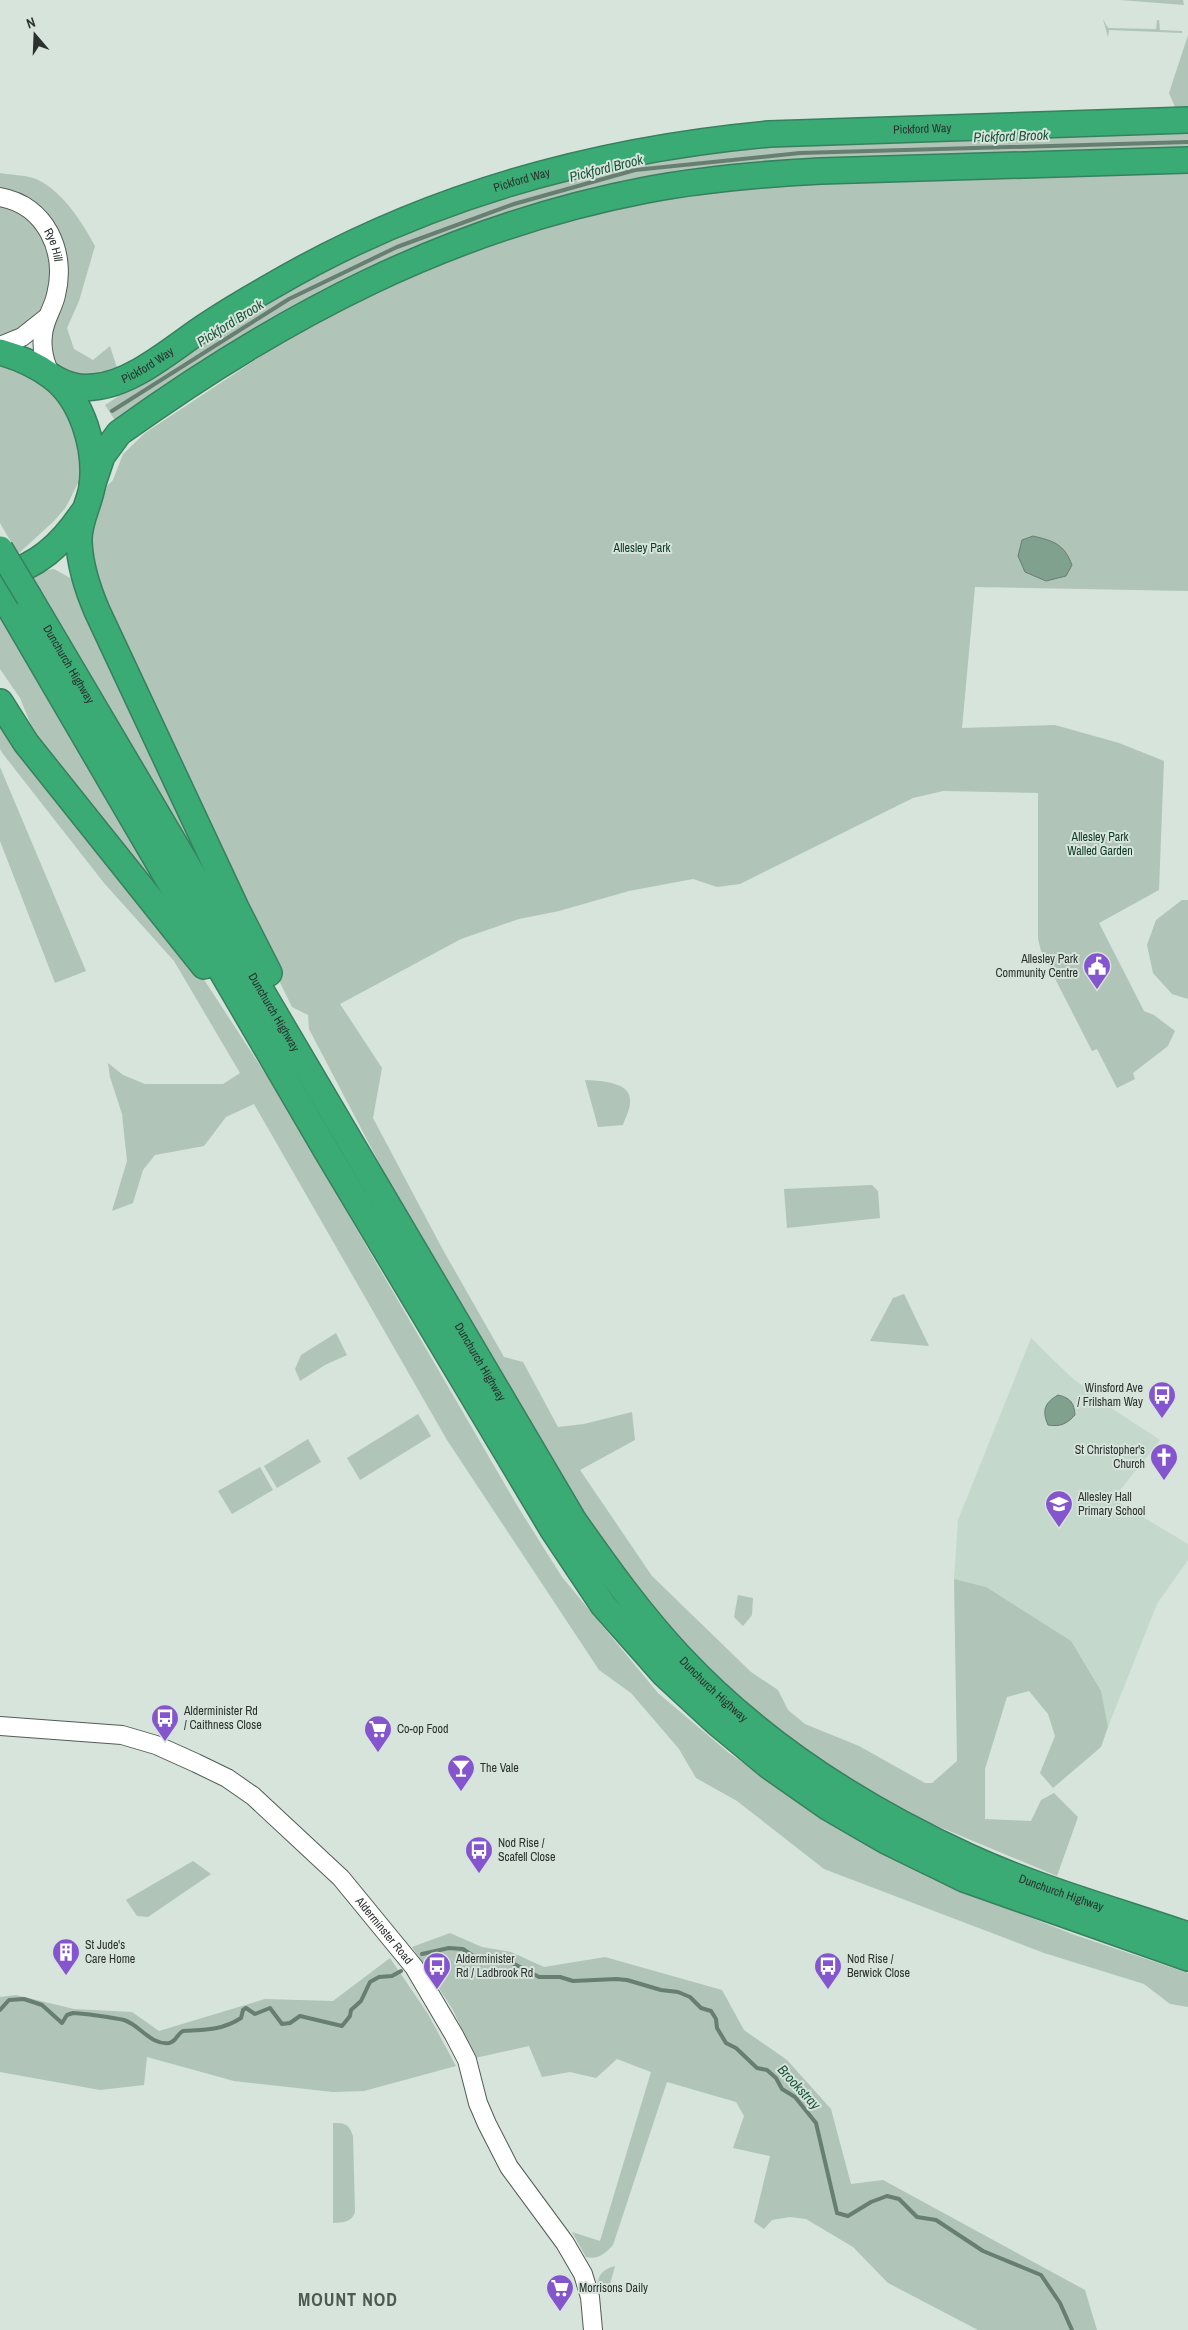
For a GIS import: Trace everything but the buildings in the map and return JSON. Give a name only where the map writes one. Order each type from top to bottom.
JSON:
[{"type":"highway","name":"Pickford Way","points":[[52,377],[70,386],[81,388],[96,387],[119,380],[137,372],[207,325],[273,285],[373,234],[479,191],[590,161],[646,149],[714,139],[769,134],[1188,120]]},
{"type":"highway","points":[[332,1111],[327,1089],[236,908],[94,603],[86,582],[79,541],[80,525],[102,456],[119,433],[267,335],[315,307],[395,268],[513,223],[645,190],[763,174],[831,170],[1188,160]]},
{"type":"highway","points":[[0,352],[19,358],[52,377],[73,402],[85,428],[92,457],[92,486]]},
{"type":"highway","points":[[0,576],[29,566],[46,555],[60,543],[85,510]]},
{"type":"highway","name":"Dunchurch Highway","points":[[0,549],[12,598],[239,1002],[553,1530],[603,1605],[664,1674],[717,1723],[769,1766],[829,1808],[886,1841],[964,1879],[1188,1958]]},
{"type":"highway","name":"Dunchurch Highway","points":[[12,598],[332,1111],[574,1521],[624,1592],[680,1657],[733,1707],[780,1747],[840,1788],[896,1822],[971,1858],[1007,1872],[1188,1935]]},
{"type":"highway","points":[[0,702],[26,743],[214,979],[239,1002]]},
{"type":"street","name":"Rye Hill","points":[[0,197],[20,202],[30,209],[40,219],[55,242],[60,265],[59,276],[55,301],[46,318],[42,335],[43,355],[52,377]]},
{"type":"street","name":"Rye Hill","points":[[0,346],[22,337],[46,318]]},
{"type":"street","name":"Alderminster Road","points":[[0,1726],[122,1735],[156,1746],[227,1778],[267,1808],[341,1878],[414,1967],[467,2060],[478,2103],[509,2167],[565,2243],[582,2274],[590,2297],[593,2330]]},
{"type":"shaded area","points":[[1033,536],[1057,544],[1062,548],[1072,565],[1066,576],[1046,581],[1025,572],[1018,556],[1022,540]]},
{"type":"shaded area","name":"Allesley Hall Primary School","points":[[1031,1338],[1070,1376],[1102,1402],[1160,1440],[1113,1499],[1188,1544],[1188,1560],[1157,1604],[1108,1727],[954,1579],[958,1520]]},
{"type":"shaded area","points":[[1058,1395],[1071,1401],[1075,1415],[1063,1424],[1056,1426],[1048,1425],[1045,1416],[1047,1404]]},
{"type":"green space","points":[[1120,0],[1183,0],[1184,5]]},
{"type":"green space","points":[[1103,19],[1108,28],[1156,29],[1157,20],[1159,20],[1160,30],[1182,31],[1182,33],[1109,30],[1108,37]]},
{"type":"green space","points":[[1188,35],[1188,107],[1175,107],[1169,93]]},
{"type":"green space","points":[[1188,131],[1188,151],[758,166],[419,247],[324,290],[239,338],[116,422],[105,405],[226,327],[309,279],[352,257],[440,219],[515,194],[567,180],[665,159],[730,150],[862,140],[955,136]]},
{"type":"green space","name":"Allesley Park","points":[[1188,172],[1188,591],[975,587],[962,728],[1055,725],[1119,743],[1164,761],[1159,890],[1099,923],[1144,1011],[1154,1015],[1175,1031],[1168,1046],[1133,1073],[1135,1079],[1117,1088],[1097,1049],[1092,1051],[1041,951],[1038,939],[1038,793],[943,791],[913,798],[740,884],[717,887],[693,879],[629,891],[559,911],[519,919],[461,939],[340,1004],[382,1068],[373,1118],[443,1250],[504,1357],[523,1362],[558,1427],[584,1424],[632,1412],[635,1440],[580,1470],[652,1576],[751,1672],[778,1690],[788,1710],[805,1724],[859,1746],[925,1783],[932,1783],[957,1761],[954,1579],[986,1587],[1071,1641],[1101,1691],[1108,1727],[1101,1747],[1053,1788],[1040,1773],[1055,1736],[1048,1714],[1029,1691],[1007,1697],[985,1769],[985,1819],[1031,1821],[1041,1800],[1054,1793],[1078,1817],[1057,1876],[899,1810],[753,1716],[685,1652],[591,1535],[443,1285],[309,1029],[308,1015],[292,1007],[194,807],[193,784],[177,756],[93,578],[87,520],[99,494],[113,480],[123,454],[145,433],[287,339],[362,298],[448,261],[527,232],[612,209],[714,190],[859,182]]},
{"type":"green space","points":[[0,173],[38,180],[56,192],[78,218],[90,237],[95,246],[79,301],[67,328],[74,349],[93,360],[110,346],[118,371],[83,380],[58,366],[51,358],[48,340],[61,308],[67,278],[67,263],[64,249],[60,235],[44,210],[29,198],[0,188]]},
{"type":"green space","points":[[0,204],[21,212],[32,221],[41,233],[51,262],[52,277],[50,292],[45,305],[37,317],[24,327],[0,338]]},
{"type":"green space","points":[[0,361],[20,367],[61,398],[83,449],[79,462],[79,481],[66,507],[54,521],[18,554],[0,523]]},
{"type":"green space","points":[[54,569],[72,579],[215,878],[196,857],[38,592],[32,572]]},
{"type":"green space","points":[[0,605],[159,882],[151,890],[48,753],[31,725],[20,698],[0,669]]},
{"type":"green space","points":[[0,716],[188,955],[274,1087],[518,1507],[562,1577],[658,1693],[729,1753],[844,1832],[933,1879],[1072,1934],[1188,1973],[1188,2007],[1170,2004],[1144,1984],[1044,1953],[824,1869],[737,1801],[696,1778],[679,1749],[631,1693],[599,1670],[447,1440],[254,1104],[226,1117],[204,1146],[155,1155],[143,1170],[133,1203],[112,1211],[127,1161],[122,1114],[110,1077],[108,1063],[123,1075],[145,1084],[223,1084],[240,1073],[174,961],[104,883],[3,754],[0,749]]},
{"type":"green space","points":[[0,767],[86,971],[55,983],[0,841]]},
{"type":"green space","points":[[1182,900],[1188,900],[1188,999],[1172,994],[1153,973],[1147,945],[1156,920]]},
{"type":"green space","points":[[585,1080],[614,1084],[626,1090],[629,1095],[630,1105],[623,1125],[598,1127]]},
{"type":"green space","points":[[872,1185],[878,1191],[880,1218],[787,1228],[784,1189]]},
{"type":"green space","points":[[904,1294],[929,1346],[870,1341],[893,1298]]},
{"type":"green space","points":[[336,1333],[347,1355],[325,1365],[300,1381],[295,1369],[301,1355]]},
{"type":"green space","points":[[418,1414],[431,1436],[360,1480],[347,1458]]},
{"type":"green space","points":[[308,1439],[321,1462],[277,1488],[264,1466]]},
{"type":"green space","points":[[260,1467],[273,1490],[232,1514],[218,1491]]},
{"type":"green space","points":[[738,1595],[753,1598],[752,1615],[743,1626],[734,1617]]},
{"type":"green space","points":[[193,1861],[211,1874],[148,1917],[137,1916],[126,1900]]},
{"type":"green space","points":[[450,1933],[482,1947],[511,1952],[544,1967],[605,1957],[722,1990],[744,2030],[787,2060],[831,2109],[851,2184],[883,2180],[1085,2290],[1097,2330],[978,2330],[888,2283],[853,2247],[806,2219],[790,2217],[772,2220],[764,2229],[754,2222],[770,2156],[733,2148],[744,2116],[736,2102],[667,2082],[613,2245],[601,2255],[594,2258],[586,2257],[572,2232],[600,2241],[651,2072],[617,2059],[596,2078],[570,2072],[542,2077],[529,2046],[475,2058],[453,2010],[412,1947]]},
{"type":"green space","points":[[390,1958],[428,2014],[456,2066],[364,2091],[333,2092],[234,2081],[147,2057],[144,2085],[100,2090],[0,2072],[0,1997],[16,1995],[74,2009],[132,2012],[159,2031],[265,1999],[333,2001]]},
{"type":"green space","points":[[333,2123],[346,2125],[353,2136],[355,2212],[349,2220],[333,2223]]},
{"type":"green space","points":[[615,2266],[608,2292],[597,2291],[601,2274]]},
{"type":"waterway","name":"Pickford Brook","points":[[112,411],[289,299],[397,247],[514,204],[635,170],[800,153],[1188,142]]},
{"type":"waterway","name":"Brookstray","points":[[422,1954],[449,1948],[463,1949],[473,1956],[501,1957],[539,1977],[560,1977],[573,1981],[627,1980],[661,1990],[678,1992],[690,1997],[701,2008],[711,2011],[716,2019],[717,2028],[726,2043],[736,2048],[757,2068],[767,2070],[776,2078],[782,2089],[795,2097],[816,2123],[837,2213],[848,2216],[871,2202],[887,2196],[899,2199],[917,2217],[936,2220],[983,2251],[1041,2275],[1060,2303],[1072,2330]]},
{"type":"waterway","points":[[0,2010],[9,2000],[24,1999],[42,2005],[62,2023],[67,2015],[73,2013],[120,2019],[135,2026],[156,2041],[169,2043],[183,2031],[213,2029],[234,2022],[241,2018],[243,2010],[246,2008],[255,2014],[270,2008],[282,2024],[290,2023],[300,2016],[342,2026],[350,2016],[351,2010],[361,2001],[370,1982],[379,1977],[392,1976],[401,1971]]},
{"type":"place","name":"Allesley Park Community Centre","points":[[1097,990]]},
{"type":"place","name":"Winsford Ave / Frilsham Way","points":[[1162,1419]]},
{"type":"place","name":"St Christopher's Church","points":[[1164,1481]]},
{"type":"place","name":"Allesley Hall Primary School","points":[[1059,1528]]},
{"type":"place","name":"Alderminister Rd / Caithness Close","points":[[165,1742]]},
{"type":"place","name":"Co-op Food","points":[[378,1753]]},
{"type":"place","name":"The Vale","points":[[461,1792]]},
{"type":"place","name":"Nod Rise / Scafell Close","points":[[479,1874]]},
{"type":"place","name":"St Jude's Care Home","points":[[66,1976]]},
{"type":"place","name":"Alderminister Rd / Ladbrook Rd","points":[[437,1990]]},
{"type":"place","name":"Nod Rise / Berwick Close","points":[[828,1990]]},
{"type":"place","name":"Morrisons Daily","points":[[560,2312]]},
{"type":"district","name":"MOUNT NOD","points":[[348,2299]]},
{"type":"park label","name":"Allesley Park Walled Garden","points":[[1100,844]]}]
